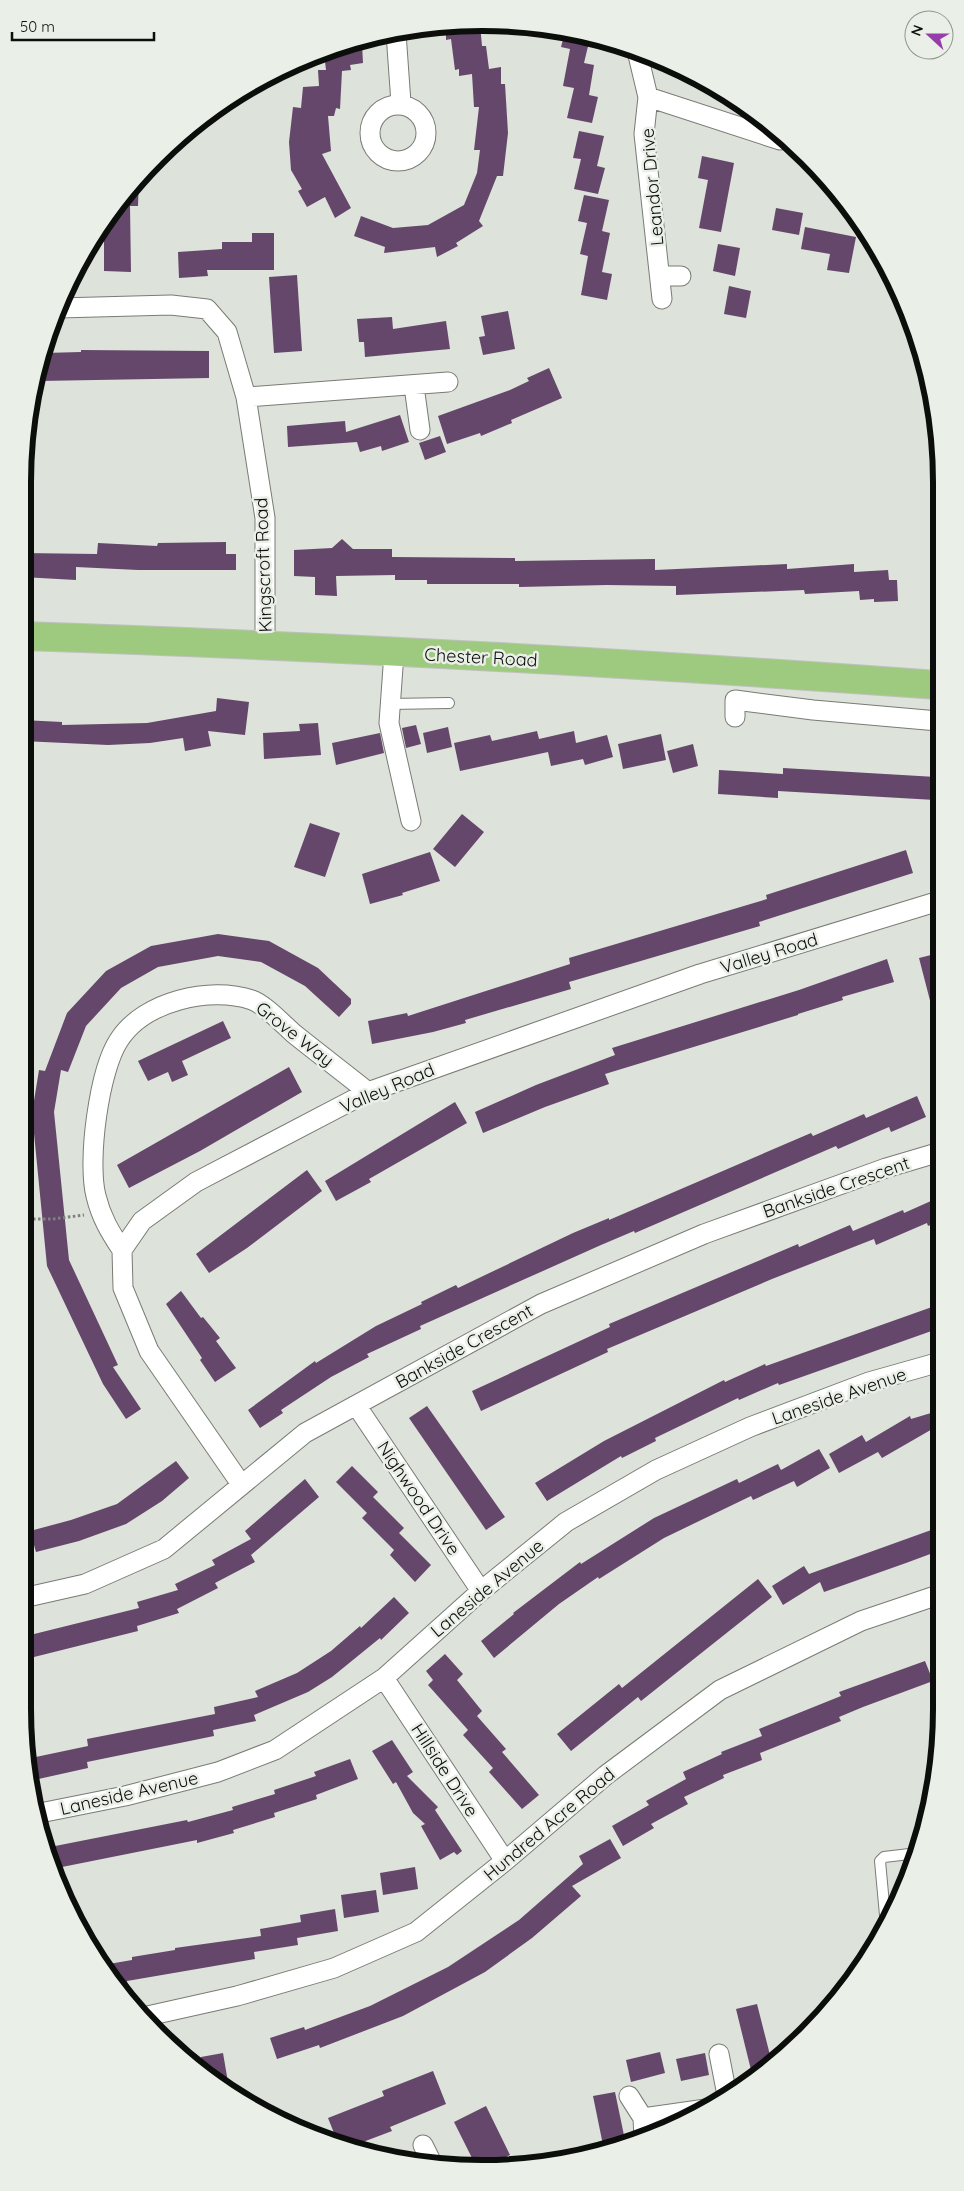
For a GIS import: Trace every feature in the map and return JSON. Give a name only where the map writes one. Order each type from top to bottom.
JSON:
[{"type":"highway","name":"Chester Road","points":[[31,636],[265,644],[394,653],[700,668],[933,686]]},
{"type":"street","points":[[396,40],[401,104]]},
{"type":"street","points":[[639,60],[648,97],[772,138]]},
{"type":"street","name":"Leandor Drive","points":[[648,97],[644,134],[662,299]]},
{"type":"street","points":[[660,276],[681,276]]},
{"type":"street","name":"Kingscroft Road","points":[[69,302],[171,305],[207,309],[227,332],[246,397],[265,518],[265,644]]},
{"type":"street","points":[[246,397],[448,382]]},
{"type":"street","points":[[414,386],[420,430]]},
{"type":"street","points":[[394,653],[389,723],[411,821]]},
{"type":"street","points":[[735,717],[734,700],[933,720]]},
{"type":"street","name":"Valley Road","points":[[122,1250],[142,1221],[196,1182],[368,1092],[700,974],[933,903]]},
{"type":"street","name":"Grove Way","points":[[122,1250],[104,1223],[95,1194],[93,1153],[102,1084],[119,1040],[147,1012],[193,996],[229,994],[254,1000],[368,1092]]},
{"type":"street","name":"Bankside Crescent","points":[[31,1596],[85,1584],[164,1549],[305,1433],[540,1304],[704,1234],[886,1168],[933,1154]]},
{"type":"street","points":[[122,1250],[123,1288],[149,1351],[241,1484]]},
{"type":"street","name":"Laneside Avenue","points":[[43,1811],[125,1796],[218,1772],[275,1750],[384,1678],[481,1591],[566,1522],[656,1470],[750,1428],[851,1389],[933,1364]]},
{"type":"street","name":"Nighwood Drive","points":[[356,1405],[481,1591]]},
{"type":"street","name":"Hundred Acre Road","points":[[154,2019],[334,1968],[416,1932],[505,1861],[606,1775],[720,1690],[861,1622],[933,1597]]},
{"type":"street","name":"Hillside Drive","points":[[384,1678],[505,1861]]},
{"type":"street","points":[[719,2054],[725,2088]]},
{"type":"street","points":[[629,2096],[643,2118],[644,2129]]},
{"type":"street","points":[[643,2118],[682,2112]]},
{"type":"lane","points":[[390,704],[449,703]]},
{"type":"lane","points":[[885,1911],[880,1861],[884,1857],[909,1854]]},
{"type":"path","points":[[31,1219],[53,1219],[101,1212]]},
{"type":"building","points":[[481,31],[482,46],[486,46],[489,69],[501,67],[501,84],[505,84],[508,133],[503,176],[497,176],[479,221],[483,226],[456,243],[458,246],[437,257],[435,247],[384,253],[385,247],[354,236],[361,216],[393,228],[428,225],[464,205],[477,173],[480,150],[474,150],[479,107],[474,107],[472,74],[459,76],[459,69],[455,70],[451,39],[446,40],[446,33]]},
{"type":"building","points":[[563,39],[588,44],[584,63],[594,65],[589,95],[598,97],[592,123],[567,118],[574,88],[563,86],[570,49],[561,47]]},
{"type":"building","points":[[362,48],[363,63],[350,65],[351,70],[342,71],[340,109],[336,108],[334,116],[328,116],[331,151],[322,154],[351,208],[335,218],[325,197],[307,207],[298,191],[302,189],[291,170],[289,142],[293,107],[301,108],[303,87],[319,86],[318,70],[326,70],[325,60]]},
{"type":"building","points":[[579,131],[604,136],[597,166],[605,168],[598,194],[574,189],[581,159],[573,158]]},
{"type":"building","points":[[702,156],[734,163],[721,232],[699,228],[708,180],[698,178]]},
{"type":"building","points":[[139,190],[138,206],[130,206],[131,272],[104,271],[104,237]]},
{"type":"building","points":[[584,195],[609,200],[602,231],[610,233],[602,272],[612,274],[607,300],[581,295],[588,256],[580,254],[587,223],[578,221]]},
{"type":"building","points":[[776,208],[803,213],[799,235],[772,230]]},
{"type":"building","points":[[805,227],[856,237],[849,273],[827,270],[830,254],[801,249]]},
{"type":"building","points":[[252,233],[274,233],[274,270],[207,270],[208,276],[179,278],[178,252],[222,249],[222,242],[252,242]]},
{"type":"building","points":[[718,244],[740,248],[735,276],[713,271]]},
{"type":"building","points":[[297,275],[302,351],[274,353],[269,277]]},
{"type":"building","points":[[729,286],[751,291],[746,318],[724,314]]},
{"type":"building","points":[[508,311],[515,349],[483,355],[479,337],[485,336],[481,316]]},
{"type":"building","points":[[392,317],[393,329],[446,321],[450,349],[365,357],[364,342],[359,342],[357,319]]},
{"type":"building","points":[[81,350],[209,351],[209,378],[43,381],[50,353],[81,352]]},
{"type":"building","points":[[549,368],[562,398],[511,420],[512,423],[481,436],[480,433],[447,444],[438,416],[510,390],[529,381],[527,378]]},
{"type":"building","points":[[400,415],[409,442],[382,451],[381,446],[360,452],[357,442],[288,447],[287,426],[345,421],[346,432]]},
{"type":"building","points":[[440,436],[446,452],[425,460],[419,443]]},
{"type":"building","points":[[342,539],[353,549],[392,549],[392,557],[515,558],[515,561],[655,559],[655,570],[787,564],[787,569],[854,564],[854,572],[888,570],[889,580],[897,580],[898,601],[874,602],[874,599],[860,600],[859,591],[805,594],[804,590],[676,595],[676,586],[519,587],[519,584],[427,584],[427,580],[395,580],[395,575],[336,576],[337,596],[315,595],[315,577],[294,576],[294,550],[332,548]]},
{"type":"building","points":[[226,542],[226,554],[236,554],[236,570],[138,570],[76,567],[76,580],[31,578],[31,553],[97,554],[98,543],[157,546],[158,543]]},
{"type":"building","points":[[217,698],[249,702],[245,735],[208,731],[211,746],[185,751],[183,738],[150,743],[108,745],[31,741],[31,720],[62,722],[62,725],[147,723],[216,711]]},
{"type":"building","points":[[318,723],[321,755],[264,759],[263,733],[300,731],[299,724]]},
{"type":"building","points":[[416,725],[421,744],[406,748],[402,728]]},
{"type":"building","points":[[448,727],[452,747],[427,753],[423,733]]},
{"type":"building","points":[[537,731],[539,739],[574,731],[576,743],[607,735],[613,757],[585,765],[583,759],[551,766],[548,752],[460,771],[454,743],[490,735],[492,741]]},
{"type":"building","points":[[380,733],[384,753],[336,765],[332,743]]},
{"type":"building","points":[[661,734],[666,760],[623,769],[618,744]]},
{"type":"building","points":[[693,744],[698,766],[673,773],[667,751]]},
{"type":"building","points":[[783,768],[933,777],[933,800],[778,791],[778,798],[718,794],[719,770],[783,774]]},
{"type":"building","points":[[462,814],[484,832],[455,867],[433,849]]},
{"type":"building","points":[[310,823],[340,833],[325,877],[294,867]]},
{"type":"building","points":[[906,850],[913,873],[759,922],[760,926],[569,982],[571,989],[465,1020],[466,1023],[433,1032],[372,1044],[368,1021],[407,1013],[408,1016],[570,964],[569,958],[767,899],[766,895]]},
{"type":"building","points":[[430,852],[440,881],[402,893],[403,895],[370,904],[362,874]]},
{"type":"building","points":[[218,934],[269,941],[318,968],[351,999],[351,1004],[339,1017],[305,986],[261,962],[218,956],[158,967],[121,988],[86,1026],[68,1072],[61,1070],[54,1112],[69,1260],[118,1365],[113,1367],[141,1409],[126,1419],[103,1384],[47,1266],[32,1113],[39,1070],[45,1071],[67,1013],[106,971],[151,946]]},
{"type":"building","points":[[933,954],[933,1012],[919,958]]},
{"type":"building","points":[[887,959],[894,982],[842,997],[843,1000],[798,1015],[605,1074],[609,1084],[545,1107],[483,1133],[475,1112],[536,1085],[615,1055],[612,1048],[799,990]]},
{"type":"building","points":[[223,1021],[231,1038],[182,1061],[188,1075],[172,1082],[168,1072],[148,1081],[138,1061]]},
{"type":"building","points":[[289,1067],[302,1092],[200,1151],[129,1188],[117,1165]]},
{"type":"building","points":[[917,1096],[926,1117],[891,1132],[889,1127],[838,1149],[836,1146],[635,1233],[634,1231],[601,1245],[420,1326],[421,1329],[367,1354],[369,1357],[331,1377],[281,1410],[283,1413],[260,1428],[248,1410],[315,1361],[316,1363],[376,1326],[456,1285],[458,1288],[573,1233],[609,1218],[609,1220],[811,1133],[813,1136],[864,1114],[866,1118]]},
{"type":"building","points":[[455,1102],[467,1123],[369,1179],[371,1182],[336,1201],[325,1181]]},
{"type":"building","points":[[307,1170],[322,1191],[247,1248],[209,1273],[196,1254]]},
{"type":"building","points":[[933,1200],[933,1224],[928,1226],[927,1223],[876,1245],[874,1239],[772,1279],[607,1349],[608,1352],[481,1411],[472,1391],[610,1327],[609,1324],[798,1244],[799,1247],[850,1225],[853,1231],[903,1210],[904,1213]]},
{"type":"building","points":[[181,1291],[201,1318],[203,1317],[220,1338],[216,1341],[236,1368],[215,1382],[200,1360],[202,1358],[166,1304]]},
{"type":"building","points":[[933,1307],[933,1330],[779,1385],[778,1383],[739,1400],[738,1398],[655,1438],[656,1441],[622,1458],[621,1456],[547,1501],[535,1483],[604,1441],[724,1380],[725,1382],[765,1364],[766,1366]]},
{"type":"building","points":[[427,1406],[505,1517],[486,1530],[409,1418]]},
{"type":"building","points":[[933,1412],[933,1429],[882,1458],[878,1452],[839,1473],[829,1454],[862,1435],[866,1442],[910,1416],[911,1419]]},
{"type":"building","points":[[819,1449],[830,1468],[797,1487],[794,1481],[753,1500],[751,1496],[664,1538],[599,1579],[598,1577],[559,1604],[494,1658],[481,1641],[513,1613],[580,1562],[581,1564],[654,1518],[737,1479],[739,1483],[778,1464],[781,1470]]},
{"type":"building","points":[[176,1461],[189,1478],[162,1501],[126,1524],[79,1541],[36,1552],[31,1531],[71,1520],[117,1504]]},
{"type":"building","points":[[352,1466],[378,1492],[373,1497],[404,1528],[399,1533],[431,1565],[415,1582],[390,1555],[394,1550],[362,1518],[367,1513],[336,1482]]},
{"type":"building","points":[[305,1479],[319,1497],[251,1555],[255,1562],[215,1583],[218,1588],[177,1609],[179,1613],[137,1626],[138,1631],[31,1658],[31,1635],[139,1608],[137,1602],[178,1590],[175,1584],[215,1565],[212,1560],[251,1539],[245,1531]]},
{"type":"building","points":[[933,1529],[933,1553],[824,1592],[820,1582],[783,1605],[772,1586],[804,1566],[809,1574]]},
{"type":"building","points":[[758,1579],[772,1597],[641,1701],[638,1697],[571,1751],[557,1734],[619,1684],[622,1688]]},
{"type":"building","points":[[394,1597],[409,1613],[381,1640],[380,1638],[332,1677],[308,1692],[254,1715],[256,1721],[213,1730],[214,1736],[87,1762],[88,1768],[37,1779],[34,1757],[88,1746],[87,1739],[215,1714],[214,1707],[258,1697],[255,1691],[297,1673],[331,1651],[360,1626],[361,1628]]},
{"type":"building","points":[[445,1654],[463,1674],[457,1680],[482,1711],[477,1716],[506,1749],[502,1752],[539,1795],[522,1809],[489,1772],[493,1768],[463,1735],[468,1730],[428,1685],[433,1680],[426,1671]]},
{"type":"building","points":[[925,1661],[933,1681],[863,1707],[839,1717],[841,1721],[760,1753],[762,1760],[723,1775],[724,1778],[684,1797],[688,1804],[651,1824],[654,1828],[623,1846],[612,1826],[649,1805],[646,1801],[686,1779],[683,1772],[722,1754],[721,1752],[762,1736],[759,1729],[841,1696],[839,1692]]},
{"type":"building","points":[[392,1740],[413,1772],[407,1776],[438,1807],[435,1810],[462,1851],[457,1855],[454,1852],[440,1860],[421,1826],[425,1824],[413,1813],[396,1782],[393,1784],[372,1751]]},
{"type":"building","points":[[350,1759],[358,1779],[316,1795],[317,1799],[274,1813],[275,1817],[233,1830],[234,1833],[197,1843],[197,1840],[60,1867],[55,1854],[53,1846],[187,1820],[188,1822],[233,1810],[232,1807],[275,1794],[274,1790],[316,1776],[314,1772]]},
{"type":"building","points":[[610,1839],[621,1858],[572,1886],[581,1896],[532,1938],[485,1972],[403,2016],[320,2048],[319,2045],[277,2059],[270,2038],[304,2027],[305,2030],[370,2006],[448,1967],[519,1920],[583,1864],[579,1856]]},
{"type":"building","points":[[415,1867],[418,1889],[383,1895],[380,1873]]},
{"type":"building","points":[[376,1890],[379,1912],[344,1918],[341,1895]]},
{"type":"building","points":[[335,1909],[338,1931],[297,1938],[298,1945],[254,1952],[255,1959],[127,1981],[128,1988],[110,1964],[132,1960],[132,1957],[175,1950],[175,1948],[261,1936],[260,1929],[301,1922],[300,1915]]},
{"type":"building","points":[[757,2004],[770,2055],[751,2070],[736,2009]]},
{"type":"building","points":[[660,2052],[665,2073],[631,2082],[626,2060]]},
{"type":"building","points":[[223,2053],[228,2081],[202,2062],[201,2057]]},
{"type":"building","points":[[705,2053],[709,2075],[681,2081],[676,2059]]},
{"type":"building","points":[[433,2071],[446,2104],[390,2127],[392,2131],[361,2143],[335,2135],[328,2118],[384,2096],[382,2091]]},
{"type":"building","points":[[615,2092],[624,2137],[603,2143],[593,2096]]},
{"type":"building","points":[[486,2106],[510,2155],[501,2159],[473,2160],[454,2122]]}]
